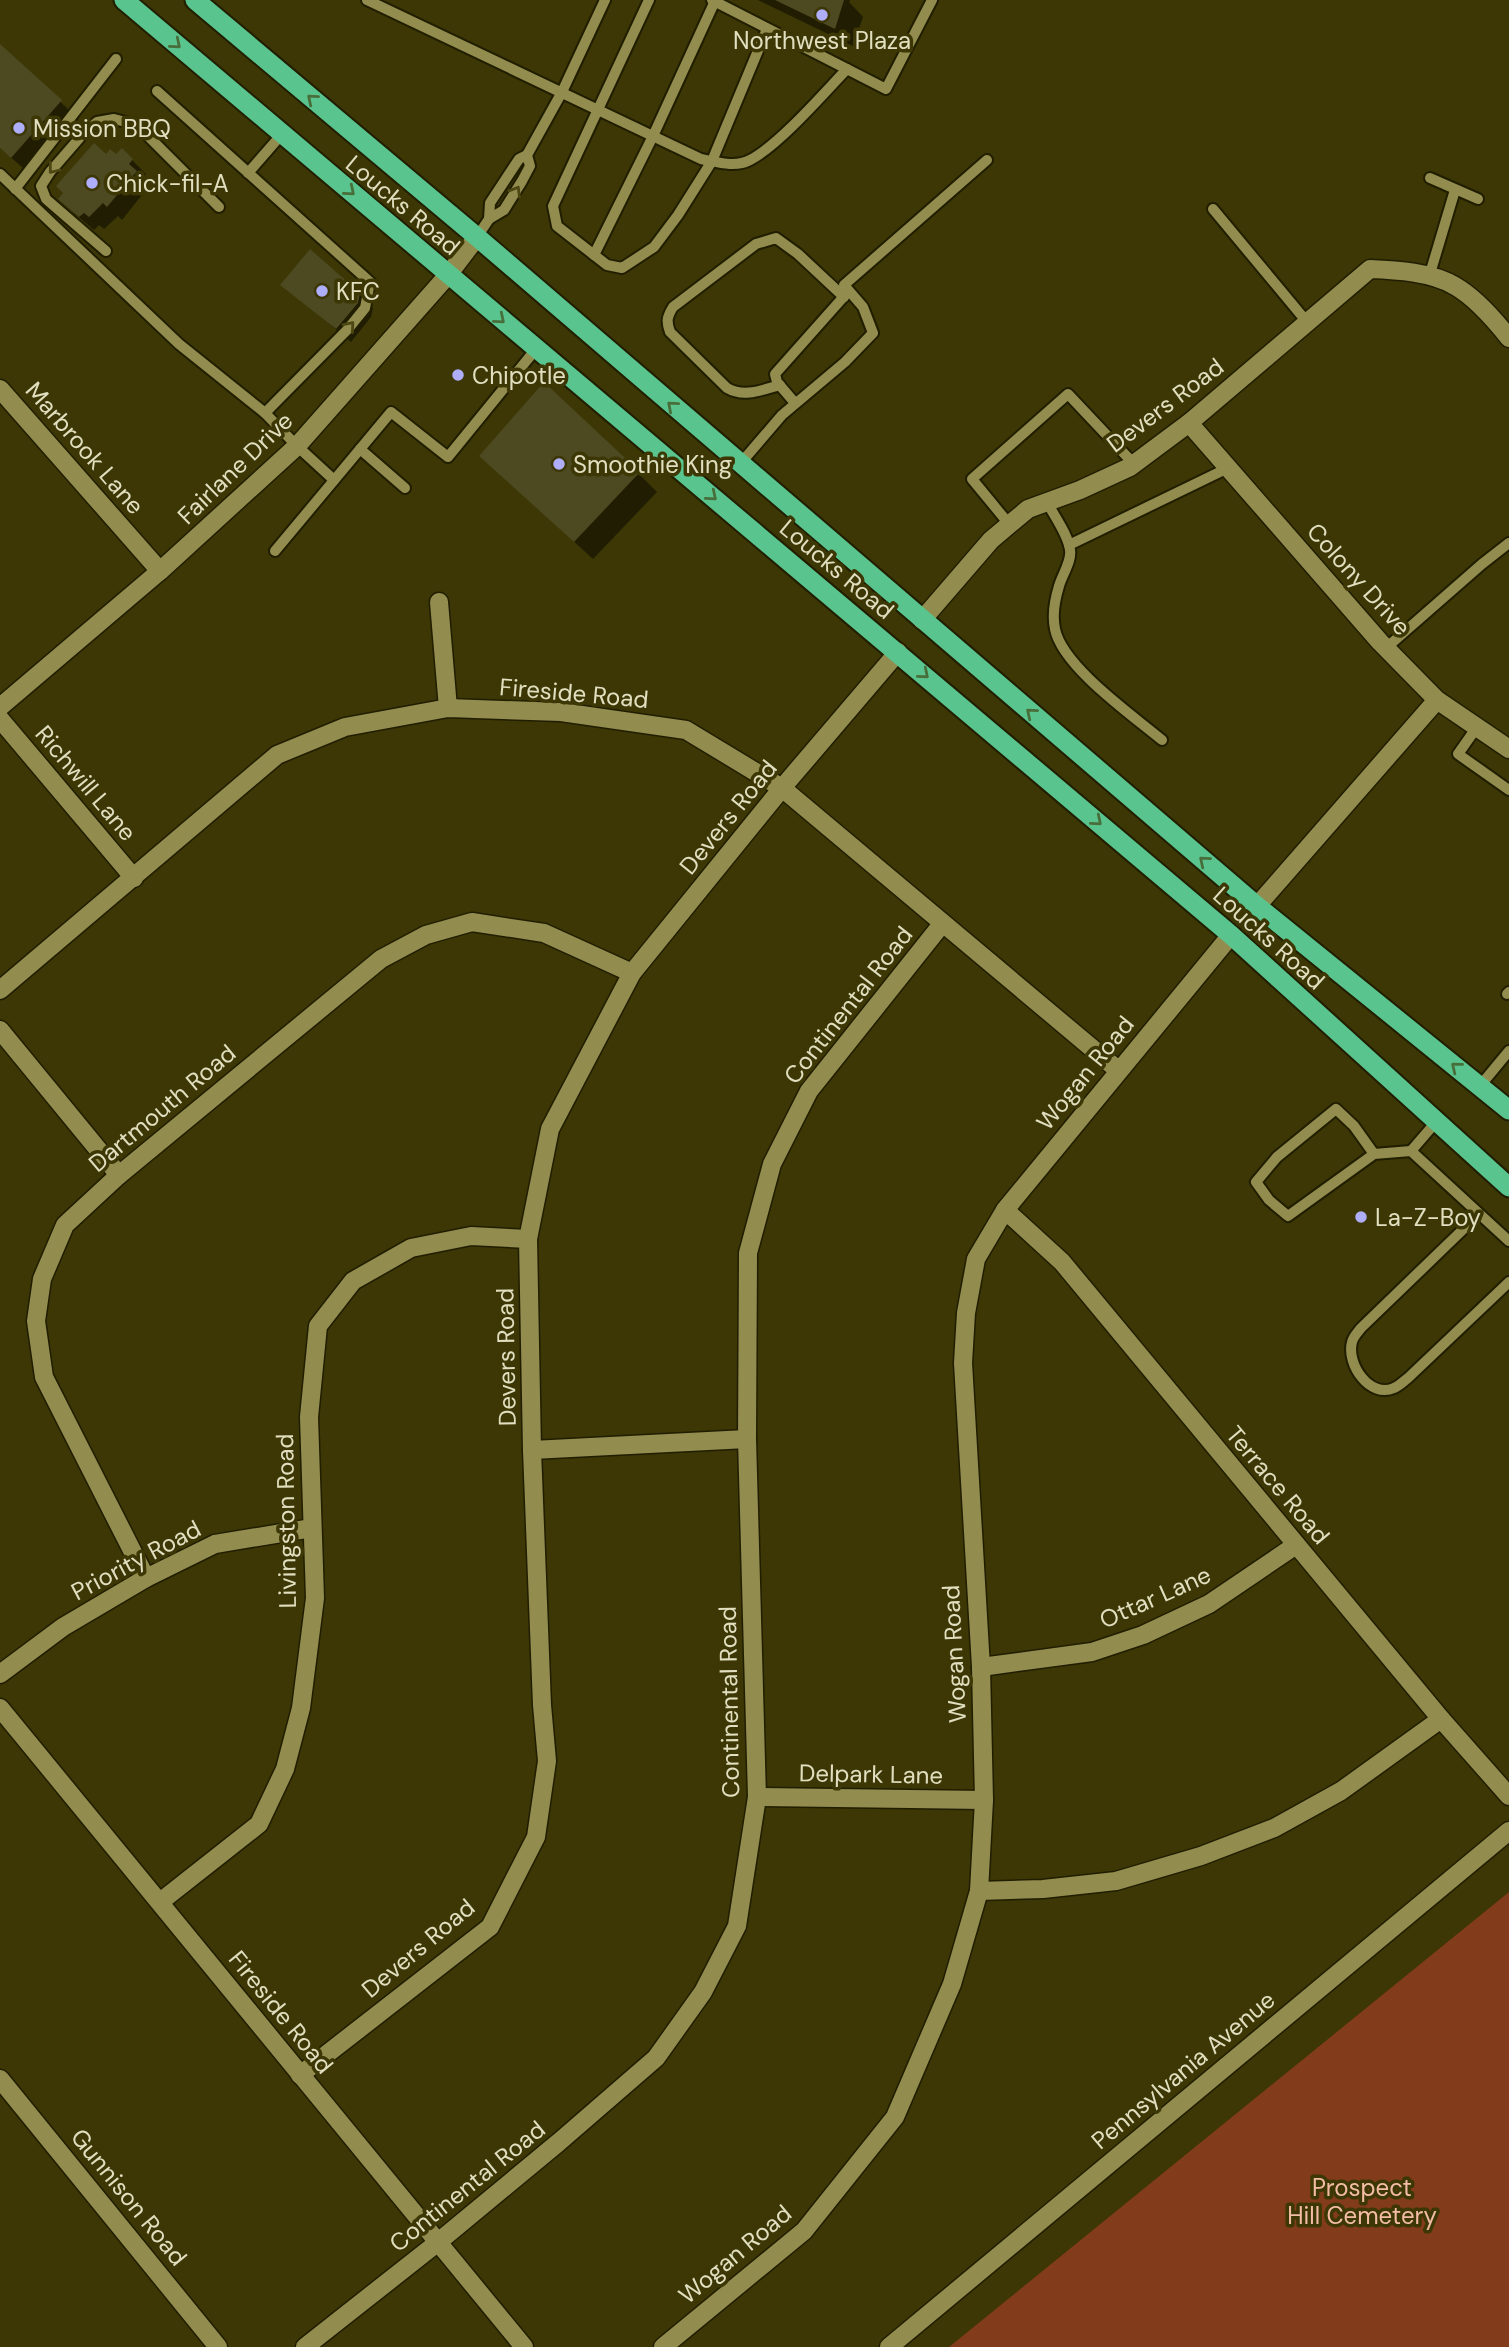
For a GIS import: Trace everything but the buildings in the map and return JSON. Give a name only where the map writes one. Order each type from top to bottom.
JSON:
[{"type":"highway","name":"Loucks Road","points":[[124,0],[1231,935],[1509,1188]]},
{"type":"highway","name":"Loucks Road","points":[[195,0],[477,237],[1258,906],[1509,1110]]},
{"type":"street","name":"Fairlane Drive","points":[[0,707],[160,571],[297,446],[448,275],[477,237]]},
{"type":"street","name":"Devers Road","points":[[922,620],[991,540],[1028,509],[1080,490],[1134,464],[1189,423],[1370,269],[1410,271],[1429,277]]},
{"type":"street","points":[[1429,277],[1454,285],[1490,315],[1509,338]]},
{"type":"street","name":"Marbrook Lane","points":[[0,389],[160,571]]},
{"type":"street","name":"Colony Drive","points":[[1189,423],[1386,648],[1437,700],[1509,749]]},
{"type":"street","points":[[439,602],[448,708]]},
{"type":"street","name":"Devers Road","points":[[300,2075],[490,1927],[537,1838],[547,1761],[542,1705],[532,1450],[528,1239],[550,1129],[632,973],[782,788],[898,652]]},
{"type":"street","points":[[1258,906],[1437,700]]},
{"type":"street","name":"Fireside Road","points":[[0,990],[277,755],[345,727],[448,708],[561,712],[686,730],[782,788],[1118,1070]]},
{"type":"street","name":"Richwill Lane","points":[[0,719],[134,878]]},
{"type":"street","name":"Dartmouth Road","points":[[146,1578],[44,1377],[36,1321],[42,1279],[65,1225],[119,1175],[380,958],[426,935],[472,922],[544,933],[632,973]]},
{"type":"street","name":"Continental Road","points":[[305,2347],[437,2243],[656,2057],[703,1992],[737,1926],[757,1797],[747,1440],[748,1253],[772,1164],[809,1091],[942,924]]},
{"type":"street","name":"Wogan Road","points":[[663,2347],[804,2231],[895,2117],[952,1984],[979,1891],[984,1800],[981,1667],[963,1363],[966,1313],[976,1259],[1005,1210],[1231,935]]},
{"type":"street","points":[[0,1030],[119,1175]]},
{"type":"street","name":"Terrace Road","points":[[1005,1210],[1062,1262],[1441,1719],[1509,1796]]},
{"type":"street","name":"Livingston Road","points":[[160,1902],[259,1824],[285,1769],[301,1709],[315,1598],[309,1417],[318,1326],[354,1281],[411,1248],[471,1236],[528,1239]]},
{"type":"street","points":[[532,1450],[747,1440]]},
{"type":"street","name":"Priority Road","points":[[0,1674],[63,1626],[146,1578],[215,1544],[312,1528]]},
{"type":"street","name":"Ottar Lane","points":[[981,1667],[1092,1651],[1143,1635],[1209,1604],[1296,1545]]},
{"type":"street","name":"Fireside Road","points":[[0,1708],[524,2347]]},
{"type":"street","points":[[979,1891],[1043,1889],[1116,1881],[1201,1856],[1274,1828],[1341,1791],[1441,1719]]},
{"type":"street","name":"Delpark Lane","points":[[757,1797],[984,1800]]},
{"type":"street","name":"Pennsylvania Avenue","points":[[889,2347],[1509,1831]]},
{"type":"street","name":"Gunnison Road","points":[[0,2079],[218,2347]]},
{"type":"lane","points":[[367,0],[701,159],[727,164],[749,161],[774,142],[847,69]]},
{"type":"lane","points":[[477,237],[489,219],[504,210],[522,181],[530,166],[527,155],[562,92],[605,0]]},
{"type":"lane","points":[[649,0],[553,206],[557,226],[607,265],[622,268],[654,247],[678,215],[712,161],[767,29]]},
{"type":"lane","points":[[594,255],[653,136],[713,1],[886,89],[932,0]]},
{"type":"lane","points":[[15,189],[116,59]]},
{"type":"lane","points":[[156,91],[370,282],[365,309],[265,413]]},
{"type":"lane","points":[[106,251],[46,199],[41,186],[83,134],[97,122],[114,119],[137,125],[219,207]]},
{"type":"lane","points":[[248,173],[282,134]]},
{"type":"lane","points":[[846,294],[844,285],[987,160]]},
{"type":"lane","points":[[0,174],[179,344],[265,413],[334,480]]},
{"type":"lane","points":[[1430,178],[1478,199]]},
{"type":"lane","points":[[1429,277],[1455,190]]},
{"type":"lane","points":[[1213,209],[1307,323]]},
{"type":"lane","points":[[740,464],[782,415],[845,362],[873,333],[863,307],[776,238],[756,244],[673,307],[666,323],[670,332],[727,388],[736,393],[780,385]]},
{"type":"lane","points":[[795,403],[780,385],[775,374],[846,294]]},
{"type":"lane","points":[[275,551],[391,412],[448,457],[536,349]]},
{"type":"lane","points":[[1009,524],[972,479],[1068,394],[1134,464]]},
{"type":"lane","points":[[360,449],[405,488]]},
{"type":"lane","points":[[1069,545],[1228,468]]},
{"type":"lane","points":[[1046,502],[1071,553],[1058,586],[1054,606],[1055,629],[1063,649],[1081,672],[1161,740]]},
{"type":"lane","points":[[1386,648],[1509,543]]},
{"type":"lane","points":[[1477,727],[1458,754],[1509,790]]},
{"type":"lane","points":[[1480,1086],[1509,1051]]},
{"type":"lane","points":[[1374,1154],[1354,1126],[1336,1109],[1277,1157],[1256,1182],[1269,1200],[1288,1216],[1374,1154],[1411,1151],[1436,1122]]},
{"type":"lane","points":[[1411,1151],[1509,1241]]},
{"type":"lane","points":[[1479,1213],[1361,1328],[1352,1341],[1351,1357],[1357,1373],[1375,1388],[1392,1389],[1408,1378],[1509,1282]]},
{"type":"green space","name":"Prospect Hill Cemetery","points":[[1509,1892],[1509,2347],[949,2347]]},
{"type":"place","name":"Northwest Plaza","points":[[822,15]]},
{"type":"place","name":"Mission BBQ","points":[[19,128]]},
{"type":"place","name":"Chick-fil-A","points":[[92,183]]},
{"type":"place","name":"KFC","points":[[322,291]]},
{"type":"place","name":"Chipotle","points":[[458,375]]},
{"type":"place","name":"Smoothie King","points":[[559,464]]},
{"type":"place","name":"La-Z-Boy","points":[[1361,1217]]}]
